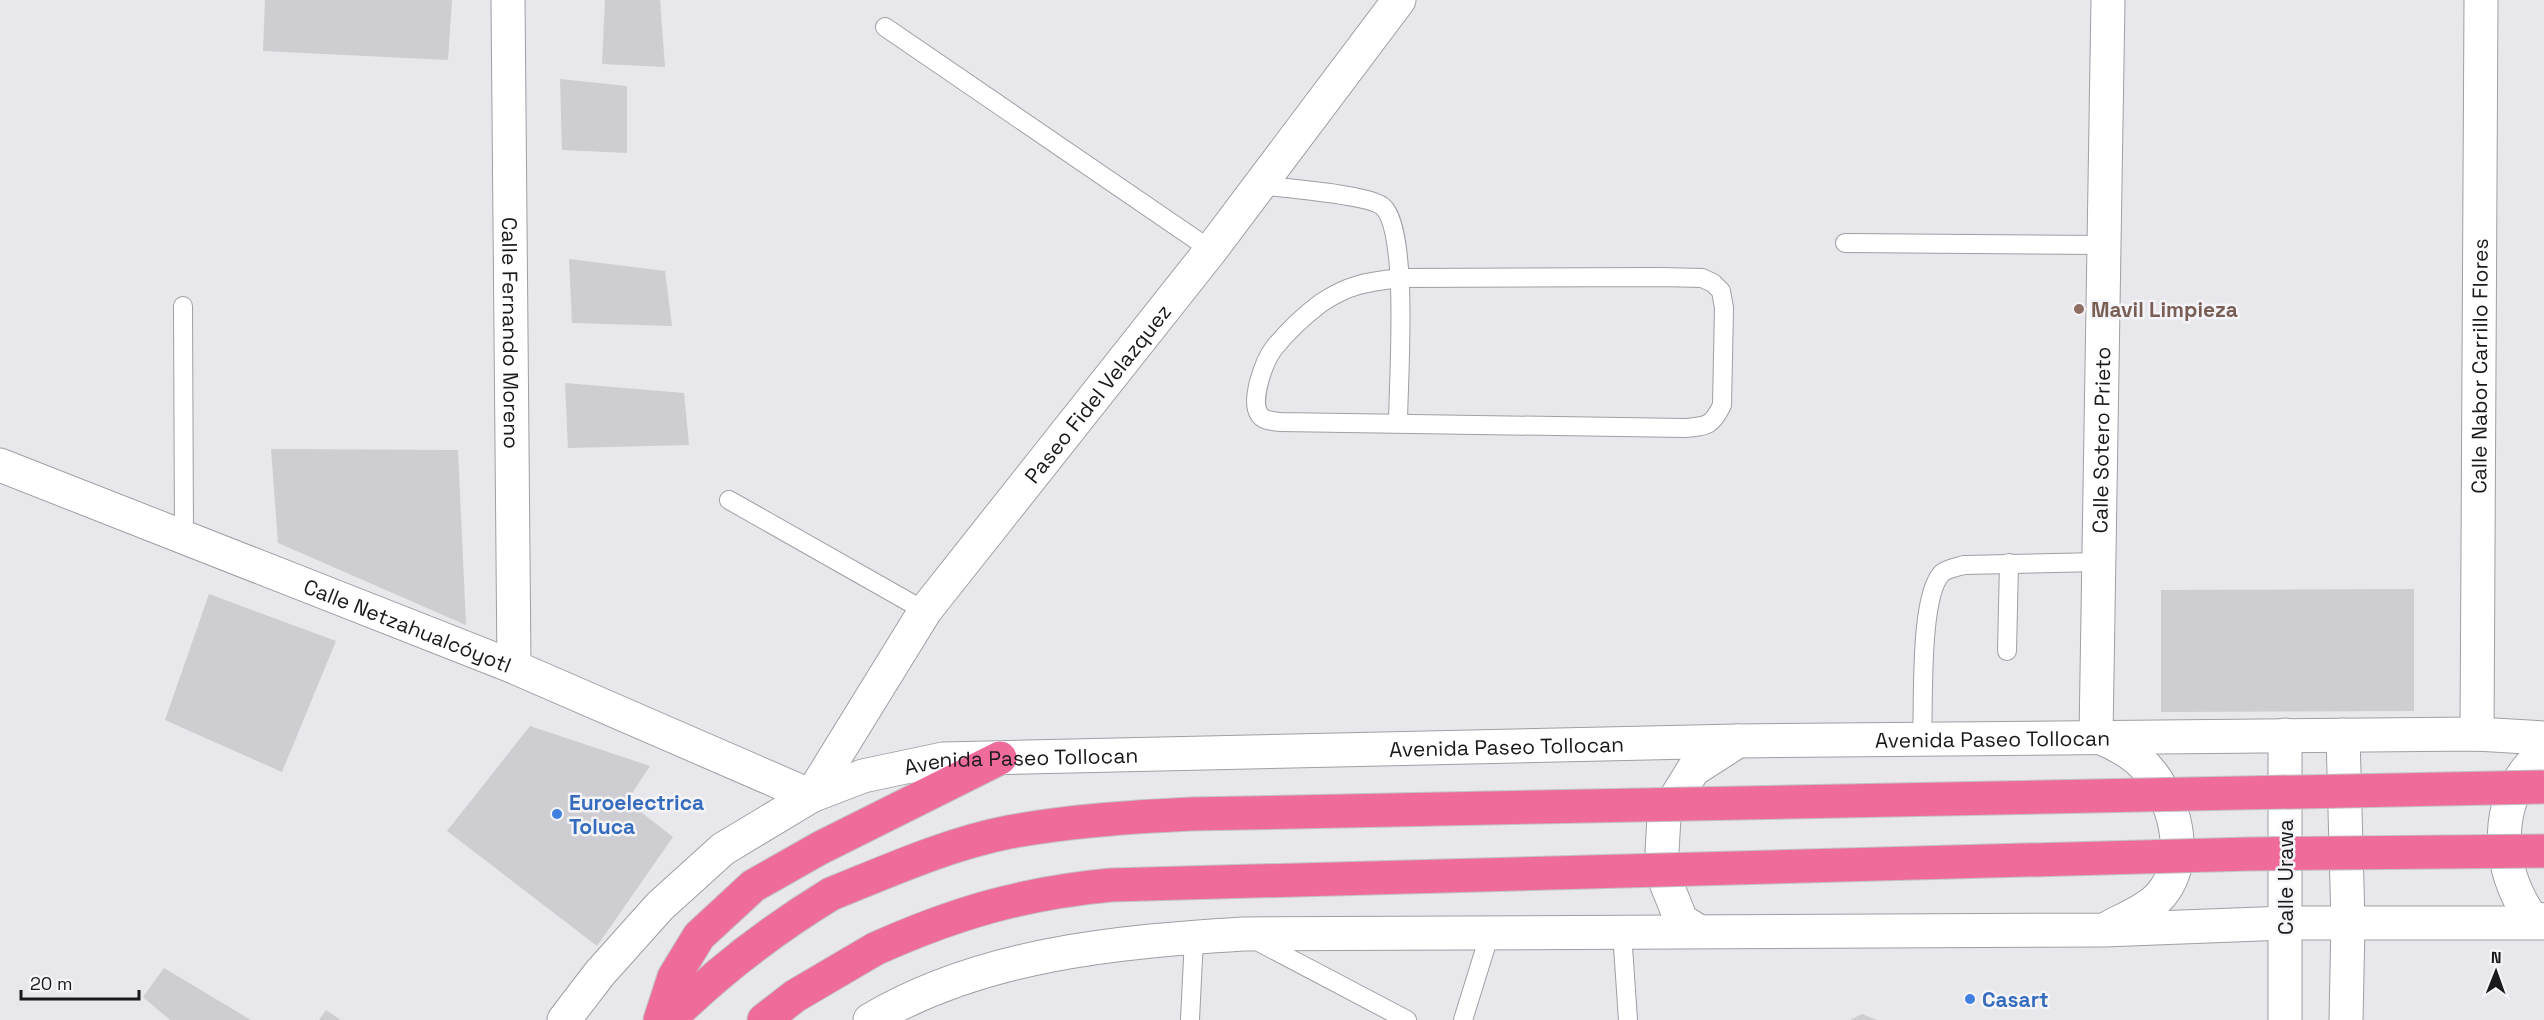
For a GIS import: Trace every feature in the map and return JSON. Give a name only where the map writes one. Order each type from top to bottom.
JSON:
[{"type":"highway","points":[[660,1020],[674,977],[699,936],[753,886],[820,848],[1000,758]]},
{"type":"highway","points":[[669,1020],[700,989],[739,956],[786,922],[831,894],[917,859],[1007,832],[1102,819],[1203,813],[2544,787]]},
{"type":"highway","points":[[764,1020],[795,996],[875,949],[921,928],[969,911],[1064,889],[1112,885],[2249,854],[2544,851]]},
{"type":"main road","name":"Calle Fernando Moreno","points":[[508,0],[514,667]]},
{"type":"main road","name":"Paseo Fidel Velazquez","points":[[811,796],[925,611],[1211,250],[1399,0]]},
{"type":"main road","name":"Calle Sotero Prieto","points":[[2096,736],[2108,0]]},
{"type":"main road","name":"Calle Nabor Carrillo Flores","points":[[2477,734],[2481,0]]},
{"type":"main road","name":"Calle Netzahualcóyotl","points":[[0,465],[514,667],[811,796]]},
{"type":"main road","name":"Avenida Paseo Tollocan","points":[[564,1020],[600,973],[660,906],[723,849],[811,796],[863,776],[943,759],[1922,738],[2477,734],[2544,738]]},
{"type":"main road","name":"Calle Urawa","points":[[2285,735],[2285,1020]]},
{"type":"main road","points":[[2343,735],[2348,923],[2346,1020]]},
{"type":"main road","points":[[2096,736],[2117,744],[2151,772],[2172,811],[2177,854],[2173,876],[2156,900],[2104,930]]},
{"type":"main road","points":[[1698,931],[1681,920],[1661,870],[1665,817],[1693,770],[1738,741]]},
{"type":"main road","points":[[2544,752],[2524,774],[2512,797],[2505,822],[2503,848],[2508,873],[2517,897],[2531,918],[2544,921]]},
{"type":"main road","points":[[870,1020],[897,1004],[940,985],[1038,958],[1108,946],[1243,934],[2104,930],[2286,923],[2544,921]]},
{"type":"lane","points":[[885,27],[1211,250]]},
{"type":"lane","points":[[1259,185],[1362,198],[1382,206],[1393,223],[1400,278],[1398,423]]},
{"type":"lane","points":[[1845,243],[2104,245]]},
{"type":"lane","points":[[1661,277],[1702,279],[1713,283],[1721,291],[1724,308],[1722,405],[1715,419],[1705,427],[1685,428],[1268,421],[1260,416],[1256,404],[1261,373],[1272,350],[1320,304],[1360,283],[1400,278],[1661,277]]},
{"type":"lane","points":[[183,306],[183,537]]},
{"type":"lane","points":[[729,500],[925,611]]},
{"type":"lane","points":[[1922,738],[1927,615],[1932,589],[1943,572],[1964,565],[2099,562]]},
{"type":"lane","points":[[2007,651],[2009,563]]},
{"type":"lane","points":[[1622,932],[1628,1020]]},
{"type":"lane","points":[[1463,1020],[1490,933]]},
{"type":"lane","points":[[1243,934],[1407,1020]]},
{"type":"lane","points":[[1190,1020],[1194,938]]},
{"type":"building","points":[[265,0],[452,0],[448,60],[263,51]]},
{"type":"building","points":[[605,0],[660,0],[665,67],[602,64]]},
{"type":"building","points":[[560,79],[627,86],[627,153],[562,150]]},
{"type":"building","points":[[569,259],[665,271],[672,326],[572,323]]},
{"type":"building","points":[[565,383],[684,393],[689,445],[568,448]]},
{"type":"building","points":[[271,449],[458,450],[466,625],[278,543]]},
{"type":"building","points":[[2414,589],[2414,711],[2161,712],[2161,590]]},
{"type":"building","points":[[209,594],[336,641],[282,772],[165,720]]},
{"type":"building","points":[[530,726],[650,766],[627,801],[673,837],[597,946],[447,831]]},
{"type":"building","points":[[164,968],[251,1020],[170,1020],[143,997]]},
{"type":"building","points":[[326,1010],[341,1020],[319,1020]]},
{"type":"building","points":[[1862,1014],[1877,1020],[1850,1020]]},
{"type":"place","name":"Mavil Limpieza","points":[[2079,309]]},
{"type":"place","name":"Euroelectrica Toluca","points":[[557,814]]},
{"type":"place","name":"Casart","points":[[1970,999]]}]
